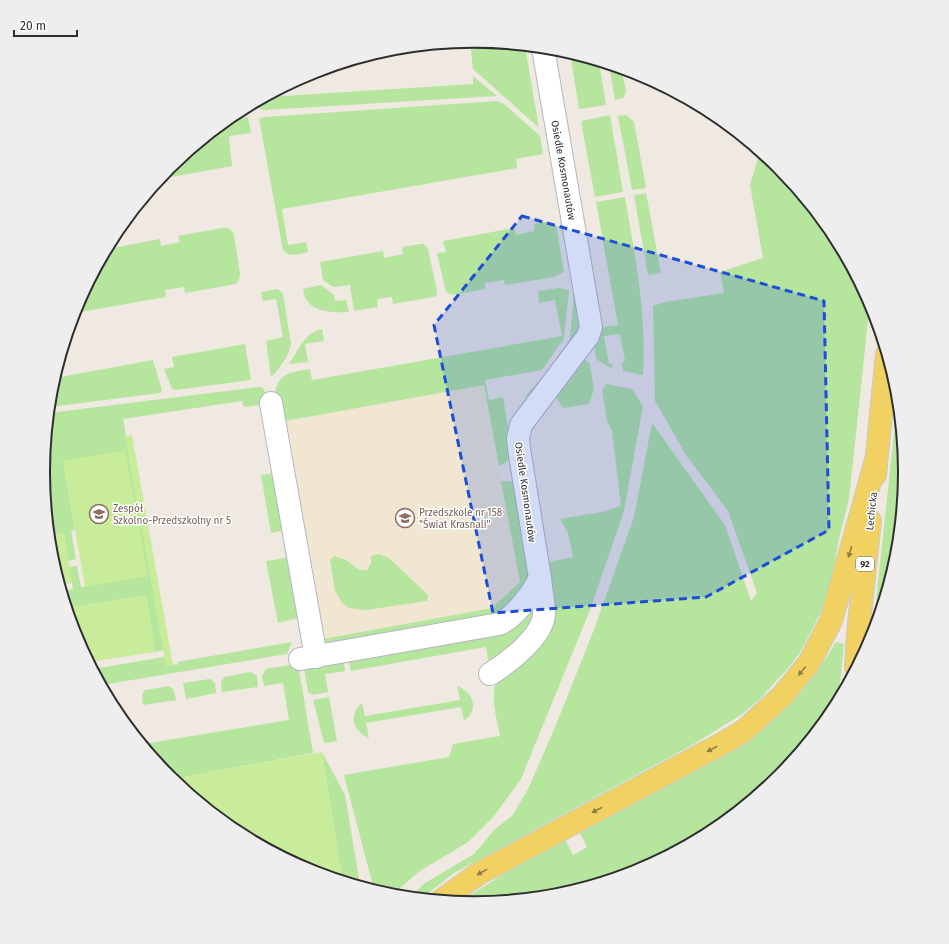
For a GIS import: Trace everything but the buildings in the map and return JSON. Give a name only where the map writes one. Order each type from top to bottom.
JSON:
[{"type":"main road","name":"Lechicka","points":[[857,656],[885,369]]},
{"type":"main road","points":[[449,895],[478,874],[727,741],[745,730],[782,696],[809,663],[831,621],[876,460]]},
{"type":"street","name":"Osiedle Kosmonautów","points":[[490,674],[503,666],[532,640],[542,625],[544,613],[540,578],[518,449],[520,428],[534,407],[588,336],[591,327],[544,54]]},
{"type":"street","points":[[271,403],[308,658],[499,624],[512,616],[535,588],[540,578]]},
{"type":"highlighted area","points":[[522,216],[824,301],[829,530],[706,597],[493,613],[434,325]]},
{"type":"shaded area","name":"Przedszkole nr 158 \"Świat Krasnali\"","points":[[484,385],[520,582],[492,608],[323,639],[285,421]]},
{"type":"green space","points":[[471,48],[526,52],[539,128],[473,69]]},
{"type":"green space","points":[[571,59],[600,67],[606,105],[579,109]]},
{"type":"green space","points":[[610,71],[623,75],[626,91],[624,98],[615,100]]},
{"type":"green space","points":[[473,76],[497,96],[264,110],[258,108],[279,96],[473,84]]},
{"type":"green space","points":[[497,101],[504,104],[540,136],[543,154],[516,159],[517,168],[282,209],[288,245],[306,242],[308,252],[291,255],[283,250],[259,118]]},
{"type":"green space","points":[[610,115],[623,192],[595,197],[581,121]]},
{"type":"green space","points":[[626,115],[634,122],[646,188],[632,190],[618,116]]},
{"type":"green space","points":[[248,117],[251,133],[229,136],[232,166],[170,177],[195,153],[241,118]]},
{"type":"green space","points":[[758,157],[793,192],[827,236],[855,284],[868,316],[849,499],[838,543],[833,575],[821,612],[801,651],[788,668],[759,700],[742,714],[694,744],[454,873],[428,893],[416,892],[425,883],[474,854],[495,829],[512,816],[529,787],[558,720],[595,627],[634,517],[652,423],[725,525],[751,601],[757,593],[728,511],[686,455],[655,401],[653,306],[665,302],[724,293],[720,272],[763,258],[750,185]]},
{"type":"green space","points":[[646,193],[661,273],[648,275],[634,195]]},
{"type":"green space","points":[[625,197],[642,308],[644,353],[643,375],[623,371],[622,362],[625,361],[620,334],[604,336],[609,364],[612,364],[612,369],[596,359],[593,338],[602,327],[618,325],[596,202]]},
{"type":"green space","points":[[546,222],[556,225],[564,272],[555,277],[505,285],[504,280],[485,283],[485,289],[452,295],[446,292],[437,253],[446,252],[443,241],[514,228],[516,235],[534,231],[534,224]]},
{"type":"green space","points":[[222,228],[230,229],[234,235],[240,274],[239,280],[236,284],[185,293],[184,287],[165,290],[166,297],[82,312],[94,284],[115,248],[160,239],[161,246],[180,242],[178,236]]},
{"type":"green space","points":[[424,244],[428,249],[437,291],[436,296],[434,297],[393,304],[392,297],[377,299],[378,307],[354,311],[350,285],[333,287],[323,280],[320,262],[383,251],[384,258],[403,254],[402,247]]},
{"type":"green space","points":[[321,285],[334,295],[335,301],[346,300],[349,312],[320,310],[308,302],[303,289]]},
{"type":"green space","points":[[559,288],[569,290],[564,338],[542,370],[485,380],[489,400],[503,397],[512,452],[504,464],[499,466],[484,385],[285,421],[303,556],[275,393],[277,386],[283,377],[292,372],[310,369],[312,380],[562,336],[555,300],[539,303],[538,291]]},
{"type":"green space","points":[[277,289],[283,294],[291,344],[283,362],[271,377],[266,341],[283,337],[276,299],[263,301],[261,292]]},
{"type":"green space","points":[[574,292],[583,327],[531,394],[523,398],[547,373],[570,339]]},
{"type":"green space","points":[[322,329],[324,341],[305,344],[308,362],[289,364],[306,338]]},
{"type":"green space","points":[[245,344],[251,380],[176,390],[172,389],[164,369],[174,367],[172,357]]},
{"type":"green space","points":[[153,360],[162,390],[160,393],[56,406],[62,377]]},
{"type":"green space","points":[[584,360],[590,364],[594,389],[589,404],[563,408],[553,393]]},
{"type":"green space","points":[[606,384],[632,389],[643,406],[624,511],[590,610],[521,779],[494,816],[468,842],[420,871],[399,889],[372,884],[344,775],[449,757],[453,744],[500,736],[494,702],[494,688],[496,682],[540,640],[544,563],[573,557],[568,533],[560,519],[602,512],[621,506],[612,431],[607,421],[602,390]]},
{"type":"green space","points":[[259,387],[263,388],[265,392],[267,404],[244,407],[242,401],[123,419],[164,650],[155,652],[146,595],[73,607],[67,590],[73,589],[69,567],[77,566],[81,587],[148,576],[63,461],[75,530],[71,531],[76,559],[68,561],[64,533],[55,534],[51,500],[51,444],[55,412]]},
{"type":"green space","points":[[895,420],[898,444],[898,500],[890,555],[884,582],[875,611]]},
{"type":"green space","points":[[132,435],[173,665],[166,666],[125,436]]},
{"type":"green space","points":[[125,450],[148,576],[85,587],[63,461]]},
{"type":"green space","points":[[276,473],[285,530],[271,533],[261,475]]},
{"type":"green space","points":[[501,481],[510,481],[515,484],[532,575],[505,615],[329,646],[318,638],[323,639],[492,608],[520,582]]},
{"type":"green space","points":[[64,533],[72,583],[66,584],[55,534]]},
{"type":"green space","points":[[284,546],[289,547],[301,632],[299,633],[298,618],[278,623],[266,561],[286,558]]},
{"type":"green space","points":[[379,554],[389,558],[428,595],[427,601],[366,610],[349,608],[342,603],[335,591],[330,560],[334,556],[346,560],[359,570],[367,570],[371,563],[371,556]]},
{"type":"green space","points":[[146,595],[155,652],[95,661],[73,607]]},
{"type":"green space","points":[[536,595],[532,629],[490,662],[488,660],[486,647],[351,671],[348,655],[506,629]]},
{"type":"green space","points":[[292,642],[287,654],[107,684],[98,668],[164,657],[167,666],[178,664],[177,662]]},
{"type":"green space","points":[[836,642],[844,644],[839,688],[827,708],[793,752],[774,772],[754,791],[710,825],[637,864],[584,882],[530,892],[502,895],[470,896],[505,873],[561,842],[566,841],[573,855],[587,847],[580,833],[733,750],[750,739],[792,703],[815,675]]},
{"type":"green space","points":[[343,656],[345,671],[325,674],[328,692],[312,695],[308,692],[304,668]]},
{"type":"green space","points":[[295,664],[299,669],[313,753],[181,778],[149,743],[289,720],[283,683],[264,686],[262,676],[266,669]]},
{"type":"green space","points":[[251,672],[257,676],[258,687],[222,692],[221,682],[224,677]]},
{"type":"green space","points":[[210,679],[215,683],[216,693],[186,699],[183,683]]},
{"type":"green space","points":[[169,686],[174,690],[176,700],[143,705],[142,695],[145,690]]},
{"type":"green space","points":[[457,686],[467,692],[472,702],[472,712],[464,720],[461,707],[366,723],[369,738],[359,731],[354,722],[355,713],[362,703],[365,716],[460,700]]},
{"type":"green space","points":[[329,697],[337,741],[324,743],[313,700]]},
{"type":"green space","points":[[322,752],[345,795],[359,880],[341,874]]},
{"type":"green space","points":[[322,752],[341,874],[312,864],[262,839],[239,825],[216,808],[181,778]]},
{"type":"place","name":"Zespół Szkolno-Przedszkolny nr 5","points":[[99,514]]},
{"type":"place","name":"Przedszkole nr 158 \"Świat Krasnali\"","points":[[405,518]]}]
